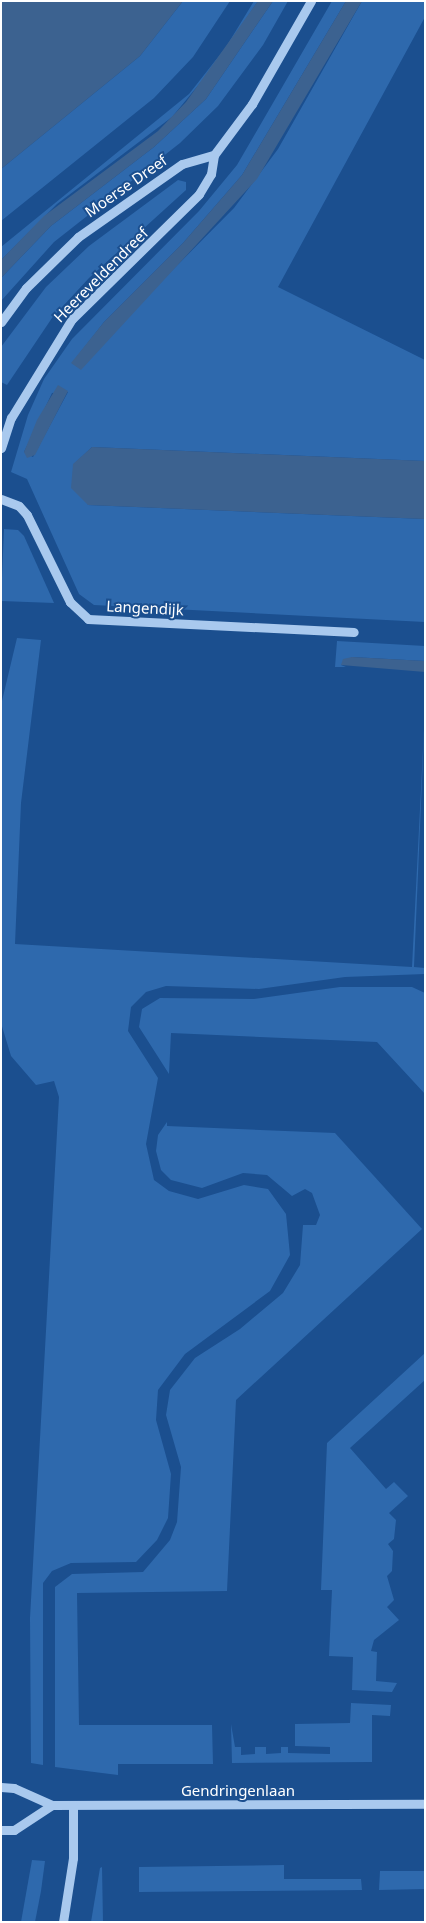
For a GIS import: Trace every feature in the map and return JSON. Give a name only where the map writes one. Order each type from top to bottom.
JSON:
[{"type":"street","points":[[214,155],[252,104],[311,1]]},
{"type":"street","name":"Moerse Dreef","points":[[1,322],[26,288],[78,237],[182,164],[214,155]]},
{"type":"street","name":"Heereveldendreef","points":[[1,448],[11,418],[72,319],[198,194],[211,174],[214,155]]},
{"type":"street","name":"Langendijk","points":[[1,499],[19,506],[27,515],[70,602],[88,619],[354,632]]},
{"type":"street","name":"Gendringenlaan","points":[[1,1788],[14,1788],[52,1805],[425,1804]]},
{"type":"street","points":[[1,1830],[14,1830],[52,1805]]},
{"type":"street","points":[[63,1922],[73,1858],[74,1805]]},
{"type":"shaded area","points":[[1,1],[183,1],[140,56],[1,169]]},
{"type":"shaded area","points":[[183,1],[230,1],[193,57],[154,98],[1,221],[1,169],[140,56]]},
{"type":"shaded area","points":[[254,1],[258,1],[215,65],[172,117],[57,204],[1,260],[1,247],[189,94],[226,47]]},
{"type":"shaded area","points":[[258,1],[273,1],[206,99],[154,147],[51,226],[1,278],[1,260],[44,216],[158,131],[186,102]]},
{"type":"shaded area","points":[[273,1],[288,1],[263,45],[218,106],[180,143],[54,242],[1,301],[1,278],[51,226],[154,147],[206,99]]},
{"type":"shaded area","points":[[332,1],[346,1],[242,175],[183,243],[104,322],[72,363],[81,369],[116,327],[234,208],[278,149],[362,1],[425,1],[425,17],[278,287],[425,360],[425,461],[92,447],[74,464],[88,505],[425,519],[425,622],[94,605],[79,594],[27,479],[11,472],[28,415],[44,379],[72,339],[199,211],[237,165]],"holes":[[[68,392],[33,457],[24,452],[52,393]]]},
{"type":"shaded area","points":[[346,1],[362,1],[257,179],[81,370],[71,363],[104,322],[183,243],[242,175]]},
{"type":"shaded area","points":[[178,180],[186,182],[186,190],[89,278],[52,318],[7,385],[1,382],[1,347],[46,287],[89,246]]},
{"type":"shaded area","points":[[58,385],[68,391],[35,455],[27,458],[24,452],[37,420]]},
{"type":"shaded area","points":[[92,447],[425,461],[425,519],[88,505],[71,488],[73,464]]},
{"type":"shaded area","points":[[4,529],[18,530],[24,536],[54,603],[1,601]]},
{"type":"shaded area","points":[[17,638],[41,640],[21,803],[15,944],[412,967],[425,710],[414,967],[425,968],[425,974],[345,977],[259,989],[166,986],[146,992],[131,1007],[128,1031],[158,1078],[146,1144],[154,1180],[169,1191],[198,1199],[244,1185],[268,1189],[286,1214],[290,1255],[270,1291],[185,1354],[158,1390],[156,1420],[171,1474],[168,1518],[157,1540],[136,1562],[71,1563],[52,1571],[43,1583],[43,1765],[31,1763],[30,1618],[59,1097],[54,1081],[36,1085],[11,1056],[1,1023],[1,705]]},
{"type":"shaded area","points":[[337,641],[425,646],[425,661],[352,657],[341,665],[346,667],[335,667]]},
{"type":"shaded area","points":[[352,657],[425,661],[425,672],[341,665],[343,659]]},
{"type":"shaded area","points":[[340,987],[412,987],[425,993],[425,1094],[377,1042],[171,1033],[169,1074],[139,1027],[142,1009],[160,998],[254,999]]},
{"type":"shaded area","points":[[167,1122],[167,1126],[335,1133],[422,1229],[236,1400],[227,1591],[77,1593],[79,1725],[212,1725],[213,1764],[118,1764],[118,1775],[55,1767],[55,1587],[72,1574],[143,1572],[170,1540],[177,1522],[181,1467],[166,1415],[170,1390],[195,1358],[240,1329],[283,1293],[300,1265],[303,1225],[316,1225],[320,1215],[312,1193],[305,1189],[292,1196],[267,1175],[243,1173],[202,1188],[171,1180],[161,1170],[156,1151],[158,1135]]},
{"type":"shaded area","points":[[425,1353],[425,1380],[350,1448],[386,1489],[394,1482],[408,1496],[389,1513],[396,1520],[394,1539],[388,1544],[393,1551],[392,1571],[387,1576],[394,1600],[387,1607],[399,1620],[374,1640],[371,1651],[377,1652],[376,1681],[397,1683],[392,1692],[352,1690],[353,1657],[329,1656],[332,1590],[321,1590],[327,1443]]},
{"type":"shaded area","points":[[351,1703],[391,1705],[390,1716],[372,1715],[372,1762],[232,1763],[231,1724],[235,1747],[241,1747],[241,1755],[255,1754],[255,1747],[266,1747],[266,1754],[281,1753],[281,1747],[288,1747],[288,1753],[330,1754],[330,1747],[295,1746],[295,1724],[350,1723]]},
{"type":"shaded area","points":[[32,1860],[45,1861],[41,1891],[35,1922],[21,1922]]},
{"type":"shaded area","points":[[284,1865],[284,1879],[361,1879],[362,1890],[139,1892],[139,1867]]},
{"type":"shaded area","points":[[102,1867],[103,1922],[91,1922],[100,1868]]},
{"type":"shaded area","points":[[380,1871],[425,1871],[425,1889],[379,1890]]}]
